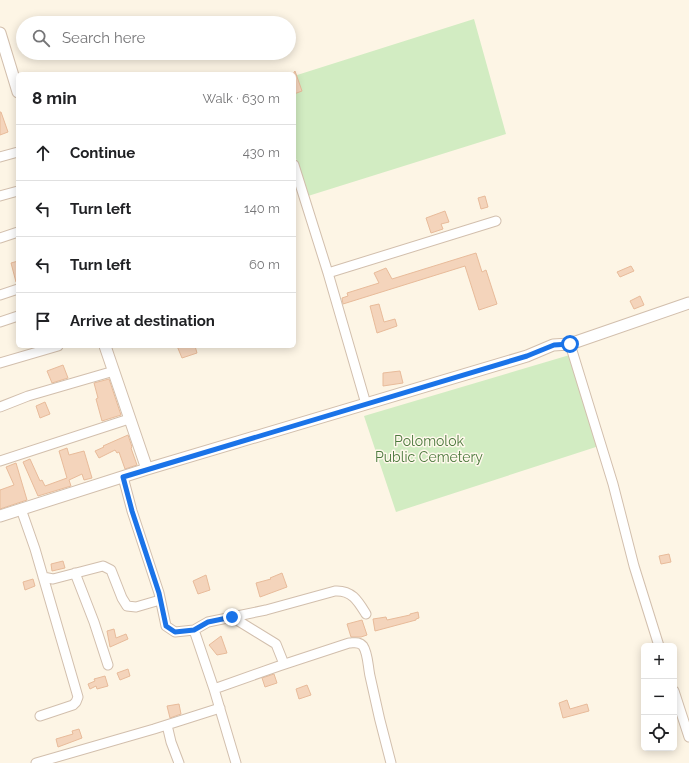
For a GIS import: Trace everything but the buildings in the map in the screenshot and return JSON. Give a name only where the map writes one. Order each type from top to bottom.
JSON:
[{"type":"street","points":[[0,33],[16,85]]},
{"type":"street","points":[[0,157],[16,153]]},
{"type":"street","points":[[296,171],[328,273],[366,404]]},
{"type":"street","points":[[0,196],[16,192]]},
{"type":"street","points":[[328,273],[496,222]]},
{"type":"street","points":[[0,238],[16,233]]},
{"type":"street","points":[[0,295],[16,290]]},
{"type":"street","points":[[0,516],[147,469],[527,356],[554,345],[570,344],[689,303]]},
{"type":"street","points":[[0,322],[16,317]]},
{"type":"street","points":[[570,344],[613,484],[634,566],[658,643]]},
{"type":"street","points":[[0,363],[51,348]]},
{"type":"street","points":[[106,348],[147,469]]},
{"type":"street","points":[[0,407],[28,396],[114,371]]},
{"type":"street","points":[[0,460],[130,419]]},
{"type":"street","points":[[123,477],[160,600],[166,626],[175,632],[194,630],[208,622],[266,610],[342,591],[350,593],[358,601],[366,614]]},
{"type":"street","points":[[21,509],[43,577],[78,697],[73,705],[40,716]]},
{"type":"street","points":[[43,577],[53,579],[103,566],[111,570],[122,598],[127,606],[136,607],[160,600]]},
{"type":"street","points":[[75,573],[94,622],[108,665]]},
{"type":"street","points":[[232,617],[276,644],[284,664]]},
{"type":"street","points":[[194,630],[214,689],[236,763]]},
{"type":"street","points":[[214,689],[349,643],[356,642],[362,644],[365,650],[391,763]]},
{"type":"street","points":[[677,700],[689,737]]},
{"type":"street","points":[[36,763],[220,708]]},
{"type":"street","points":[[167,725],[171,742],[179,763]]},
{"type":"green space","points":[[474,19],[506,134],[308,196],[296,158],[296,75]]},
{"type":"green space","name":"Polomolok Public Cemetery","points":[[573,354],[599,446],[396,512],[364,416]]},
{"type":"route","points":[[232,617],[208,622],[194,630],[175,632],[166,626],[159,593],[132,511],[123,477],[527,356],[554,345],[570,344]]}]
